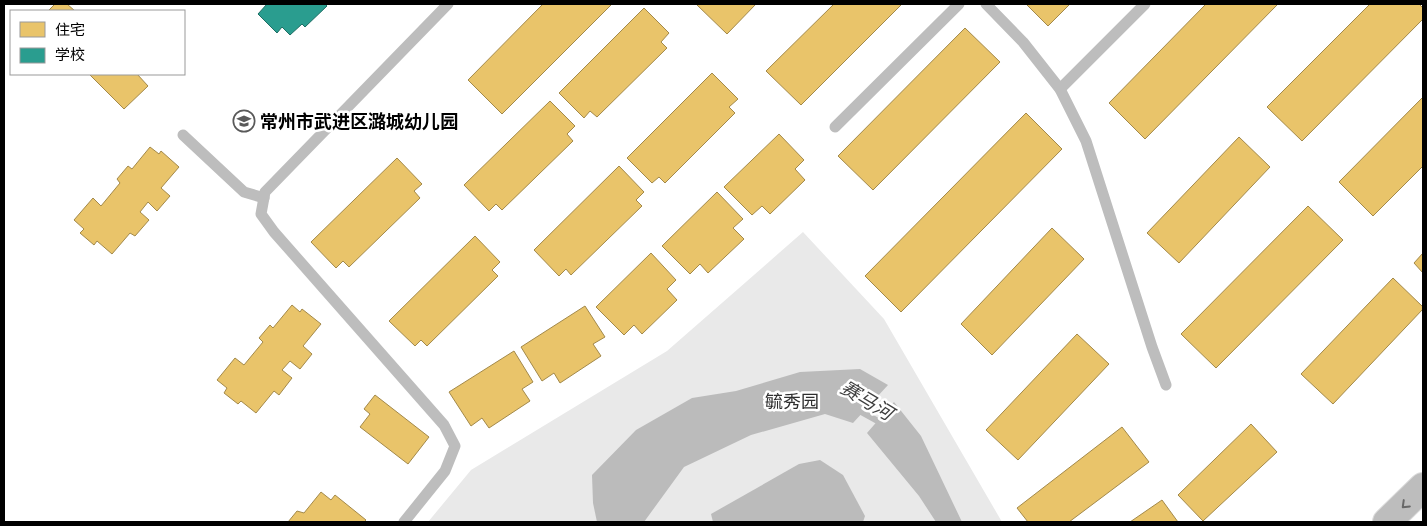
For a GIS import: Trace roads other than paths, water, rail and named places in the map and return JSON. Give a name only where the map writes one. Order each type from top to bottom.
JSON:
[{"type":"main road","points":[[1387,522],[1423,487]]},
{"type":"lane","points":[[404,522],[445,471],[455,446],[444,425],[274,232],[261,214],[265,192],[448,4]]},
{"type":"lane","points":[[835,128],[959,4]]},
{"type":"lane","points":[[986,4],[1023,42],[1060,89],[1086,141],[1166,385]]},
{"type":"lane","points":[[1060,89],[1145,4]]},
{"type":"lane","points":[[184,135],[244,192],[264,198]]},
{"type":"water","points":[[860,369],[888,385],[853,423],[825,414],[751,435],[684,467],[644,522],[597,522],[593,503],[592,475],[636,430],[692,398],[736,391],[800,372]]},
{"type":"water","points":[[894,402],[921,436],[962,522],[936,522],[919,496],[867,433]]},
{"type":"water","points":[[820,460],[843,475],[865,516],[863,522],[713,522],[711,514],[799,464]]},
{"type":"waterway","name":"赛马河","points":[[856,409],[885,425]]},
{"type":"place","name":"常州市武进区潞城幼儿园","points":[[244,121]]},
{"type":"park label","name":"毓秀园","points":[[792,401]]}]
